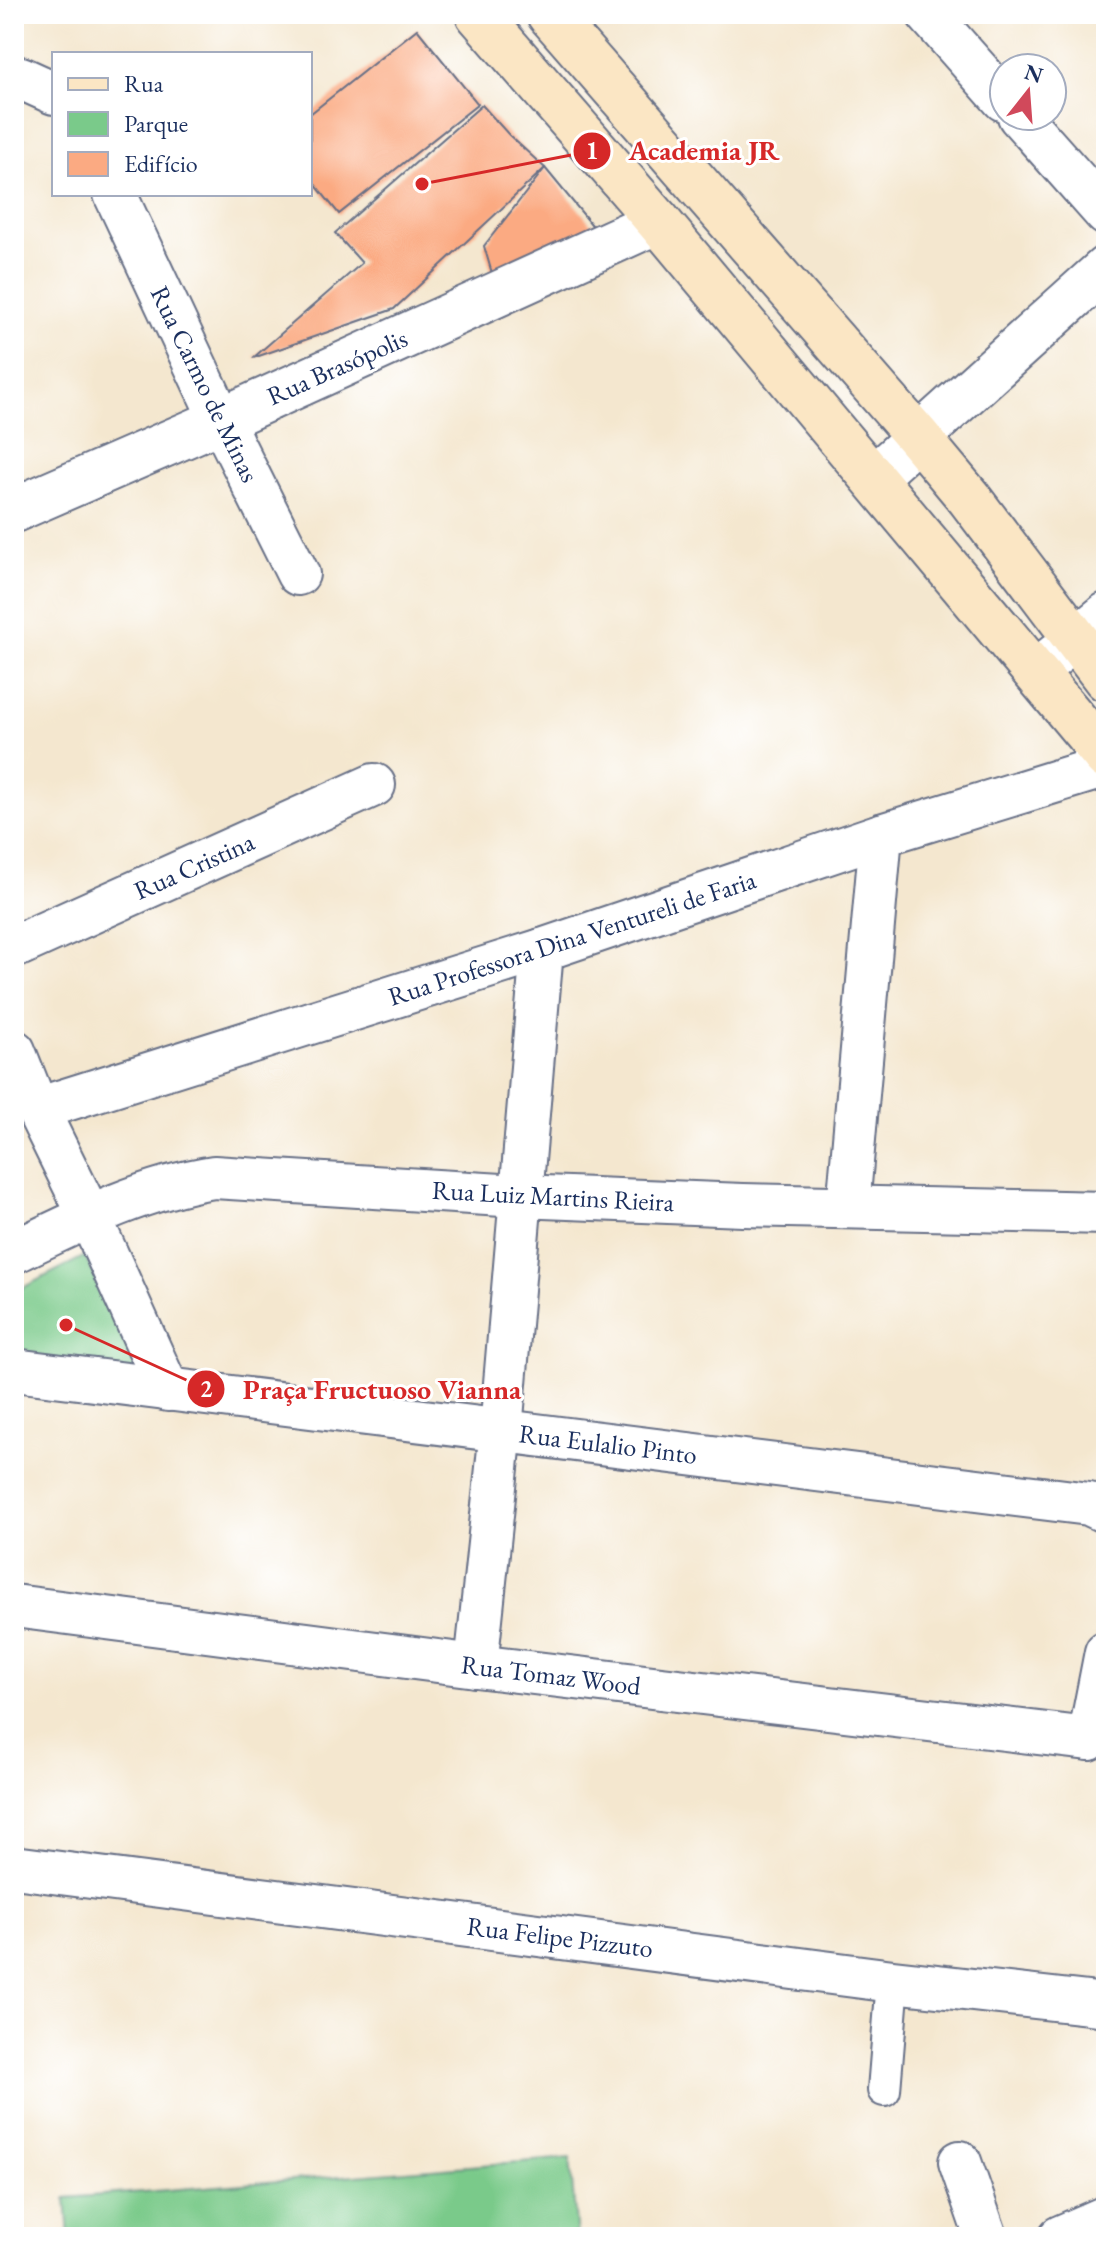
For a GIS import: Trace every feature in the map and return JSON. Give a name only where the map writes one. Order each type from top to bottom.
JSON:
[{"type":"main road","points":[[478,14],[658,221],[1106,757]]},
{"type":"main road","points":[[549,14],[969,498],[1091,626],[1106,679]]},
{"type":"street","points":[[928,14],[988,82]]},
{"type":"street","points":[[1033,132],[1106,214]]},
{"type":"street","name":"Rua Carmo de Minas","points":[[116,196],[221,420],[298,574]]},
{"type":"street","name":"Rua Brasópolis","points":[[14,510],[221,420],[658,221]]},
{"type":"street","points":[[874,477],[1106,268]]},
{"type":"street","points":[[1036,671],[1091,626]]},
{"type":"street","name":"Rua Professora Dina Ventureli de Faria","points":[[37,1109],[542,950],[881,835],[1106,766]]},
{"type":"street","name":"Rua Cristina","points":[[14,947],[374,785]]},
{"type":"street","points":[[848,1207],[881,835]]},
{"type":"street","points":[[476,1666],[501,1430],[542,950]]},
{"type":"street","points":[[14,1051],[37,1109],[168,1390]]},
{"type":"street","name":"Rua Luiz Martins Rieira","points":[[14,1252],[89,1215],[180,1182],[214,1177],[519,1196],[1106,1213]]},
{"type":"street","name":"Rua Eulalio Pinto","points":[[14,1370],[1089,1504],[1106,1512]]},
{"type":"street","name":"Rua Tomaz Wood","points":[[14,1606],[1098,1748]]},
{"type":"street","points":[[1098,1748],[1106,1652]]},
{"type":"street","name":"Rua Felipe Pizzuto","points":[[14,1867],[893,1981],[1106,2005]]},
{"type":"street","points":[[884,2090],[893,1981]]},
{"type":"street","points":[[960,2162],[986,2237]]},
{"type":"street","points":[[1060,2237],[1106,2217]]},
{"type":"green space","points":[[85,1256],[141,1373],[14,1358],[14,1292]]},
{"type":"green space","points":[[570,2158],[577,2237],[69,2237],[66,2198]]},
{"type":"building","points":[[417,29],[478,104],[339,214],[312,180],[312,112]]},
{"type":"building","points":[[482,105],[545,168],[394,309],[253,358],[362,263],[335,233]]},
{"type":"building","points":[[545,168],[596,230],[494,280],[484,246]]},
{"type":"place","name":"Academia JR","points":[[422,184]]},
{"type":"place","name":"Praça Fructuoso Vianna","points":[[66,1325]]}]
